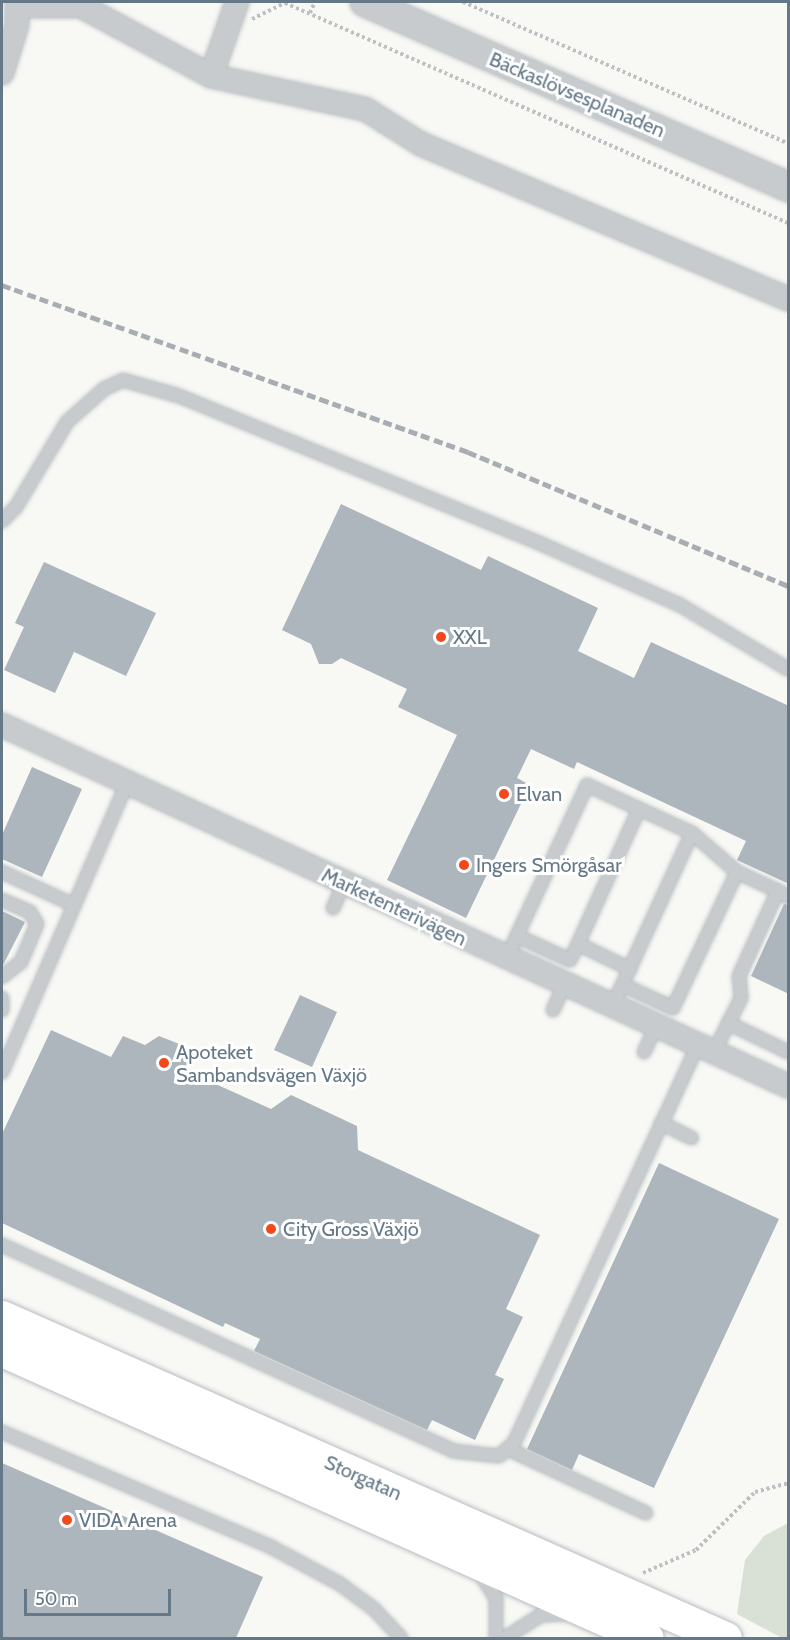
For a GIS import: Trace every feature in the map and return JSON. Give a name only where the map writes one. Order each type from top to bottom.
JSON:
[{"type":"main road","name":"Storgatan","points":[[2,1317],[725,1638]]},
{"type":"main road","name":"Storgatan","points":[[2,1350],[444,1545],[647,1638]]},
{"type":"street","name":"Bäckaslövsesplanaden","points":[[365,2],[789,187]]},
{"type":"street","name":"Bäckaslövsesplanaden","points":[[398,2],[789,171]]},
{"type":"street","points":[[211,76],[240,5]]},
{"type":"street","points":[[2,74],[16,25],[17,6],[81,6],[211,76],[365,109],[421,144],[789,299]]},
{"type":"street","name":"Marketenterivägen","points":[[2,725],[705,1051],[789,1086]]},
{"type":"lane","points":[[2,521],[16,507],[67,422],[123,380],[179,396],[541,544],[678,604],[789,669]]},
{"type":"lane","points":[[2,1072],[127,783]]},
{"type":"lane","points":[[2,1245],[453,1451],[499,1456],[508,1449],[661,1123],[705,1051],[728,1023],[741,998],[739,976],[783,894],[737,872],[692,833],[586,785],[506,959]]},
{"type":"lane","points":[[517,936],[570,960],[639,809]]},
{"type":"lane","points":[[612,1007],[692,833]]},
{"type":"lane","points":[[2,872],[74,905]]},
{"type":"lane","points":[[623,985],[673,1008],[737,872]]},
{"type":"lane","points":[[333,908],[344,884]]},
{"type":"lane","points":[[2,900],[30,912],[37,924],[21,962],[2,977]]},
{"type":"lane","points":[[578,944],[630,969]]},
{"type":"lane","points":[[554,1010],[564,985]]},
{"type":"lane","points":[[2,998],[2,1010]]},
{"type":"lane","points":[[728,1023],[789,1052]]},
{"type":"lane","points":[[644,1052],[655,1028]]},
{"type":"lane","points":[[661,1123],[692,1138]]},
{"type":"lane","points":[[2,1432],[271,1547],[339,1584],[375,1609],[401,1638]]},
{"type":"lane","points":[[508,1449],[646,1513]]},
{"type":"lane","points":[[444,1545],[482,1575],[492,1589],[496,1599],[496,1638]]},
{"type":"lane","points":[[506,1638],[541,1615],[602,1616]]},
{"type":"path","points":[[310,13],[315,2]]},
{"type":"path","points":[[463,2],[789,143]]},
{"type":"path","points":[[240,5],[252,19],[285,3],[789,223]]},
{"type":"path","points":[[631,1572],[640,1574],[696,1550],[754,1492],[789,1483]]},
{"type":"shaded area","points":[[788,1523],[788,1638],[782,1638],[737,1614],[745,1560],[764,1536]]},
{"type":"building","points":[[341,504],[481,570],[488,556],[598,608],[578,651],[634,678],[651,642],[789,706],[789,884],[737,860],[746,841],[577,762],[574,769],[531,749],[517,778],[530,785],[466,918],[387,880],[457,735],[398,707],[407,689],[341,658],[332,664],[319,664],[311,644],[282,630]]},
{"type":"building","points":[[44,562],[156,613],[126,676],[74,652],[55,693],[4,670],[24,627],[15,623]]},
{"type":"building","points":[[32,767],[82,789],[42,877],[2,859],[2,835]]},
{"type":"building","points":[[784,904],[789,905],[789,994],[751,976]]},
{"type":"building","points":[[2,911],[25,922],[2,967]]},
{"type":"building","points":[[300,995],[337,1012],[312,1067],[274,1050]]},
{"type":"building","name":"City Gross Växjö","points":[[51,1030],[111,1057],[123,1036],[145,1045],[159,1036],[187,1047],[189,1072],[271,1109],[291,1095],[357,1126],[358,1150],[540,1235],[506,1309],[523,1317],[495,1375],[504,1379],[475,1440],[432,1420],[427,1430],[254,1351],[260,1339],[225,1323],[223,1327],[2,1223],[2,1134]]},
{"type":"building","points":[[659,1163],[779,1219],[654,1488],[579,1454],[572,1470],[527,1449]]},
{"type":"building","name":"VIDA Arena","points":[[2,1463],[263,1577],[236,1638],[2,1638]]},
{"type":"railway","points":[[2,285],[468,452],[788,586]]},
{"type":"place","name":"XXL","points":[[441,637]]},
{"type":"place","name":"Elvan","points":[[504,794]]},
{"type":"place","name":"Ingers Smörgåsar","points":[[464,865]]},
{"type":"place","name":"Apoteket Sambandsvägen Växjö","points":[[164,1063]]},
{"type":"place","name":"City Gross Växjö","points":[[271,1229]]},
{"type":"place","name":"VIDA Arena","points":[[67,1520]]}]
